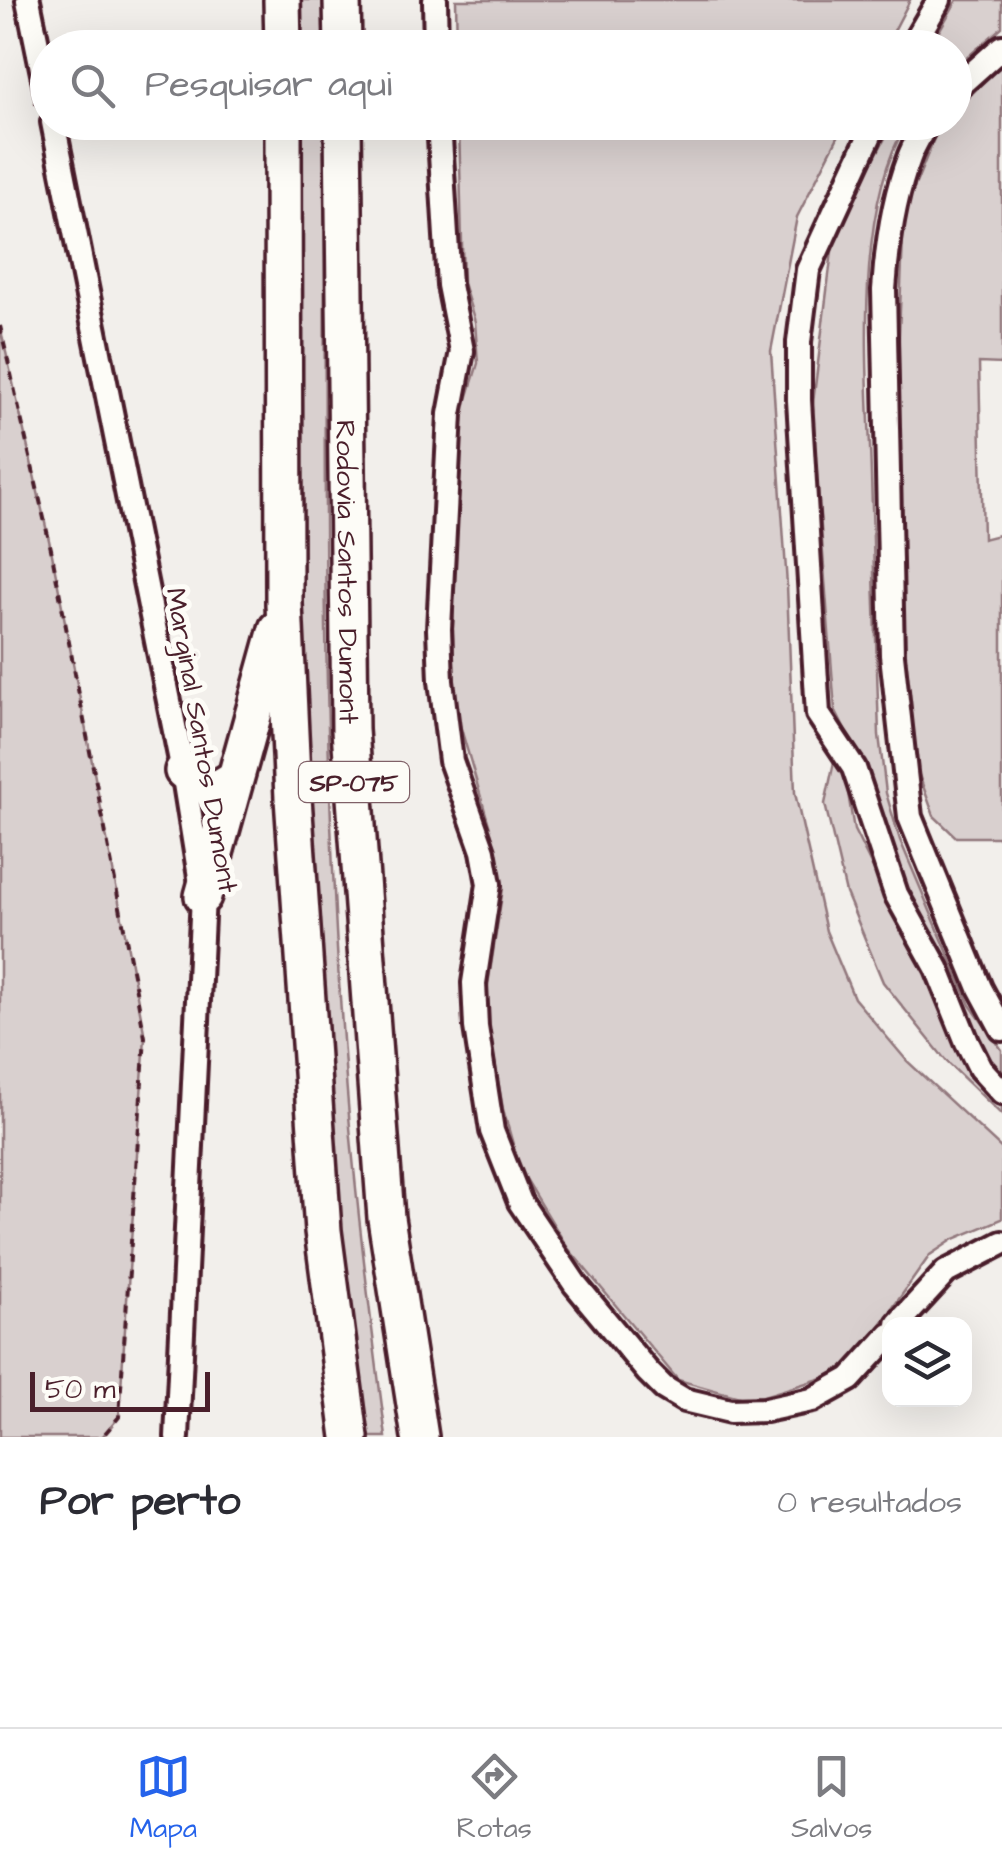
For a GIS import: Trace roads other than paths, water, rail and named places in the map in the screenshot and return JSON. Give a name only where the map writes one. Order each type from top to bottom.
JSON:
[{"type":"highway","points":[[282,0],[282,30]]},
{"type":"highway","points":[[342,0],[342,30]]},
{"type":"highway","name":"SP-075","points":[[283,140],[284,604],[293,798],[323,1232],[350,1437]]},
{"type":"highway","name":"Rodovia Santos Dumont","points":[[344,140],[350,730],[386,1218],[420,1437]]},
{"type":"highway","points":[[203,896],[232,780],[284,604]]},
{"type":"highway","points":[[184,771],[205,786],[216,788],[232,780]]},
{"type":"street","points":[[28,0],[34,30]]},
{"type":"street","points":[[435,0],[436,30]]},
{"type":"street","points":[[922,30],[939,0]]},
{"type":"street","points":[[972,74],[1002,47]]},
{"type":"street","name":"Marginal Santos Dumont","points":[[56,140],[184,771],[203,896],[177,1437]]},
{"type":"street","points":[[440,140],[448,270],[462,351],[450,414],[438,629],[451,761],[483,851],[489,884],[474,983],[476,1026],[492,1131],[520,1202],[575,1284],[648,1372],[684,1400],[730,1411],[765,1410],[812,1400],[850,1379],[882,1345]]},
{"type":"street","points":[[868,140],[808,270],[802,308],[799,400],[818,714],[854,768],[896,894],[937,968],[967,1042],[980,1068],[1002,1092]]},
{"type":"street","points":[[917,140],[899,188],[885,274],[892,656],[910,817],[980,988],[1002,1029]]},
{"type":"street","points":[[904,1317],[946,1272],[1002,1243]]}]
